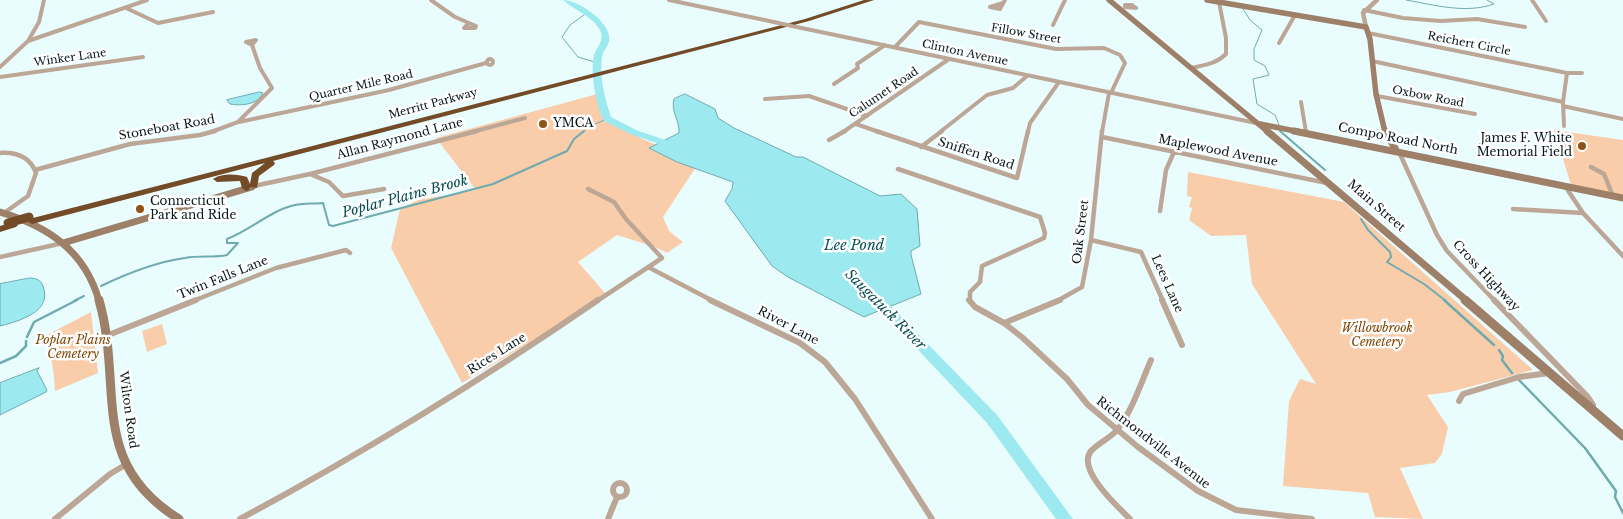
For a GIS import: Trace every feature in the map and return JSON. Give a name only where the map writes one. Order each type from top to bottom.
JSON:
[{"type":"highway","name":"Merritt Parkway","points":[[621,66],[859,0]]},
{"type":"highway","name":"Merritt Parkway","points":[[30,219],[818,17],[871,0]]},
{"type":"highway","name":"Merritt Parkway","points":[[4,221],[30,219],[113,200],[388,129],[574,78]]},
{"type":"highway","points":[[250,187],[255,175],[266,165],[388,129]]},
{"type":"highway","points":[[113,200],[225,178],[244,179],[250,187]]},
{"type":"main road","name":"Main Street","points":[[1109,0],[1330,183],[1623,436]]},
{"type":"main road","points":[[1207,0],[1367,30]]},
{"type":"main road","name":"Cross Highway","points":[[1367,30],[1372,61],[1372,76],[1389,145],[1396,150]]},
{"type":"main road","name":"Compo Road North","points":[[1257,123],[1623,198]]},
{"type":"main road","name":"Allan Raymond Lane","points":[[63,243],[250,187]]},
{"type":"main road","name":"Wilton Road","points":[[4,221],[63,243],[82,262],[95,288],[106,337],[116,434],[125,465],[143,491],[179,519]]},
{"type":"street","points":[[0,67],[28,41],[39,22],[44,0]]},
{"type":"street","points":[[28,41],[147,0]]},
{"type":"street","points":[[432,0],[468,24]]},
{"type":"street","name":"Clinton Avenue","points":[[669,0],[1257,123]]},
{"type":"street","points":[[1053,25],[1065,0]]},
{"type":"street","points":[[1131,0],[1134,3],[1132,5]]},
{"type":"street","points":[[1364,10],[1377,0]]},
{"type":"street","points":[[1532,0],[1546,21]]},
{"type":"street","points":[[1191,68],[1213,63],[1223,58],[1229,50],[1229,42],[1223,28],[1219,2]]},
{"type":"street","points":[[126,8],[158,23],[214,12]]},
{"type":"street","points":[[1364,10],[1403,18],[1440,21],[1477,19],[1525,27]]},
{"type":"street","name":"Cross Highway","points":[[1364,10],[1362,16],[1367,30]]},
{"type":"street","points":[[1279,43],[1295,15]]},
{"type":"street","name":"Fillow Street","points":[[895,47],[920,22],[1056,50],[1104,48],[1120,55],[1125,62],[1110,93]]},
{"type":"street","name":"Reichert Circle","points":[[1367,30],[1567,73],[1582,73]]},
{"type":"street","name":"Stoneboat Road","points":[[35,170],[130,144],[200,135],[238,122],[272,88],[260,68],[252,45]]},
{"type":"street","points":[[834,84],[858,68],[857,64],[886,45]]},
{"type":"street","name":"Winker Lane","points":[[0,77],[143,57]]},
{"type":"street","name":"Calumet Road","points":[[828,140],[856,124],[949,59]]},
{"type":"street","points":[[1372,61],[1623,119]]},
{"type":"street","name":"Quarter Mile Road","points":[[238,122],[389,90],[486,64]]},
{"type":"street","points":[[1564,126],[1563,104],[1567,73]]},
{"type":"street","points":[[921,147],[987,95],[1013,88],[1027,76]]},
{"type":"street","name":"Sniffen Road","points":[[856,124],[1017,178],[1030,123],[1059,82]]},
{"type":"street","name":"Oak Street","points":[[1004,323],[1060,300],[1082,287],[1091,240],[1102,138],[1110,93]]},
{"type":"street","points":[[765,99],[809,96],[867,116]]},
{"type":"street","name":"Oxbow Road","points":[[1377,96],[1475,114]]},
{"type":"street","points":[[1301,102],[1306,133]]},
{"type":"street","name":"Allan Raymond Lane","points":[[250,187],[310,174],[524,118]]},
{"type":"street","name":"Maplewood Avenue","points":[[1102,138],[1330,183]]},
{"type":"street","name":"Cross Highway","points":[[1396,150],[1401,155],[1437,235],[1447,251],[1587,396],[1593,405],[1591,408]]},
{"type":"street","points":[[1160,211],[1166,170],[1174,152]]},
{"type":"street","points":[[0,153],[21,156],[32,164],[35,170],[35,177],[28,196],[4,221]]},
{"type":"street","points":[[1591,167],[1604,174],[1613,196]]},
{"type":"street","name":"Richmondville Avenue","points":[[898,169],[912,172],[1040,218],[1045,233],[1044,238],[982,266],[980,282],[968,296],[975,307],[1004,323],[1042,354],[1088,405],[1118,431],[1198,492],[1224,506],[1249,513],[1312,519]]},
{"type":"street","points":[[310,174],[329,182],[343,196],[384,189]]},
{"type":"street","points":[[1565,186],[1583,213],[1623,256]]},
{"type":"street","name":"Rices Lane","points":[[240,519],[248,517],[511,359],[661,260],[660,255],[626,219],[614,202],[588,190]]},
{"type":"street","points":[[1513,209],[1583,213]]},
{"type":"street","name":"Lees Lane","points":[[1091,240],[1140,252],[1182,345]]},
{"type":"street","points":[[0,257],[63,243]]},
{"type":"street","name":"Twin Falls Lane","points":[[106,337],[276,268],[334,252],[346,250],[350,253]]},
{"type":"street","name":"River Lane","points":[[648,267],[669,280],[800,343],[813,352],[834,371],[851,393],[908,477],[932,519]]},
{"type":"street","points":[[1130,519],[1092,475],[1087,464],[1088,454],[1118,431],[1151,360]]},
{"type":"street","points":[[1459,401],[1463,394],[1501,382],[1532,374],[1550,373]]},
{"type":"street","points":[[55,519],[110,474],[125,465]]},
{"type":"street","points":[[608,519],[618,497]]},
{"type":"green space","points":[[597,94],[599,103],[612,118],[640,138],[680,155],[696,167],[663,217],[669,231],[683,242],[667,253],[655,247],[617,235],[578,262],[605,293],[554,328],[462,383],[391,248],[400,209],[418,200],[476,190],[436,138]]},
{"type":"green space","points":[[1554,130],[1623,140],[1623,196],[1571,185]]},
{"type":"green space","name":"Willowbrook Cemetery","points":[[1188,172],[1344,202],[1533,370],[1450,392],[1427,395],[1448,427],[1442,454],[1435,463],[1400,468],[1423,519],[1375,517],[1368,493],[1283,486],[1289,401],[1300,379],[1316,384],[1252,284],[1246,235],[1211,236],[1189,220],[1192,208],[1189,207],[1192,197],[1187,196]]},
{"type":"green space","name":"Poplar Plains Cemetery","points":[[91,312],[98,373],[55,391],[52,363],[43,337]]},
{"type":"green space","points":[[162,324],[167,344],[147,352],[142,331]]},
{"type":"water","points":[[260,92],[263,93],[260,97],[249,104],[230,104],[227,100]]},
{"type":"water","name":"Lee Pond","points":[[685,94],[715,109],[718,118],[734,128],[796,157],[803,157],[880,196],[901,194],[917,209],[920,246],[911,251],[911,255],[921,294],[881,310],[875,309],[878,311],[864,317],[788,277],[772,266],[725,201],[732,189],[733,182],[677,162],[649,148],[679,133],[673,103],[674,99]]},
{"type":"water","points":[[30,278],[41,282],[45,295],[43,303],[39,309],[25,318],[0,326],[0,284]]},
{"type":"water","points":[[39,368],[37,371],[47,390],[46,392],[0,415],[0,383]]},
{"type":"waterway","name":"Saugatuck River","points":[[567,0],[586,12],[604,30],[605,44],[598,56],[598,82],[607,119],[633,132],[674,146]]},
{"type":"waterway","points":[[1406,0],[1461,8],[1483,7],[1494,4],[1487,0]]},
{"type":"waterway","points":[[1242,7],[1250,20],[1262,30],[1254,49],[1254,60],[1265,66],[1269,75],[1253,79],[1257,104],[1275,115],[1279,125]]},
{"type":"waterway","points":[[588,12],[570,25],[562,37],[578,57],[598,63]]},
{"type":"waterway","name":"Poplar Plains Brook","points":[[583,132],[590,126],[607,119]]},
{"type":"waterway","name":"Poplar Plains Brook","points":[[101,286],[132,272],[163,262],[190,257],[227,255],[238,243],[227,243],[227,239],[278,211],[295,205],[323,203],[329,225],[333,226],[493,184],[567,151],[574,139],[584,131]]},
{"type":"waterway","points":[[1280,131],[1325,170]]},
{"type":"waterway","points":[[1361,219],[1368,230],[1390,252],[1391,257],[1387,262],[1424,284],[1446,301]]},
{"type":"waterway","name":"Poplar Plains Brook","points":[[74,301],[84,296]]},
{"type":"waterway","name":"Saugatuck River","points":[[876,298],[992,419],[1065,519]]},
{"type":"waterway","name":"Poplar Plains Brook","points":[[27,337],[34,322],[77,300]]},
{"type":"waterway","points":[[1444,300],[1494,345]]},
{"type":"waterway","name":"Poplar Plains Brook","points":[[0,363],[16,356],[26,346],[26,341]]},
{"type":"waterway","points":[[1499,350],[1503,356],[1502,360],[1512,373]]},
{"type":"waterway","points":[[1519,380],[1585,448],[1616,491],[1615,497],[1623,513]]},
{"type":"place","name":"YMCA","points":[[543,124]]},
{"type":"place","name":"James F. White Memorial Field","points":[[1582,146]]},
{"type":"place","name":"Connecticut Park and Ride","points":[[140,209]]}]
